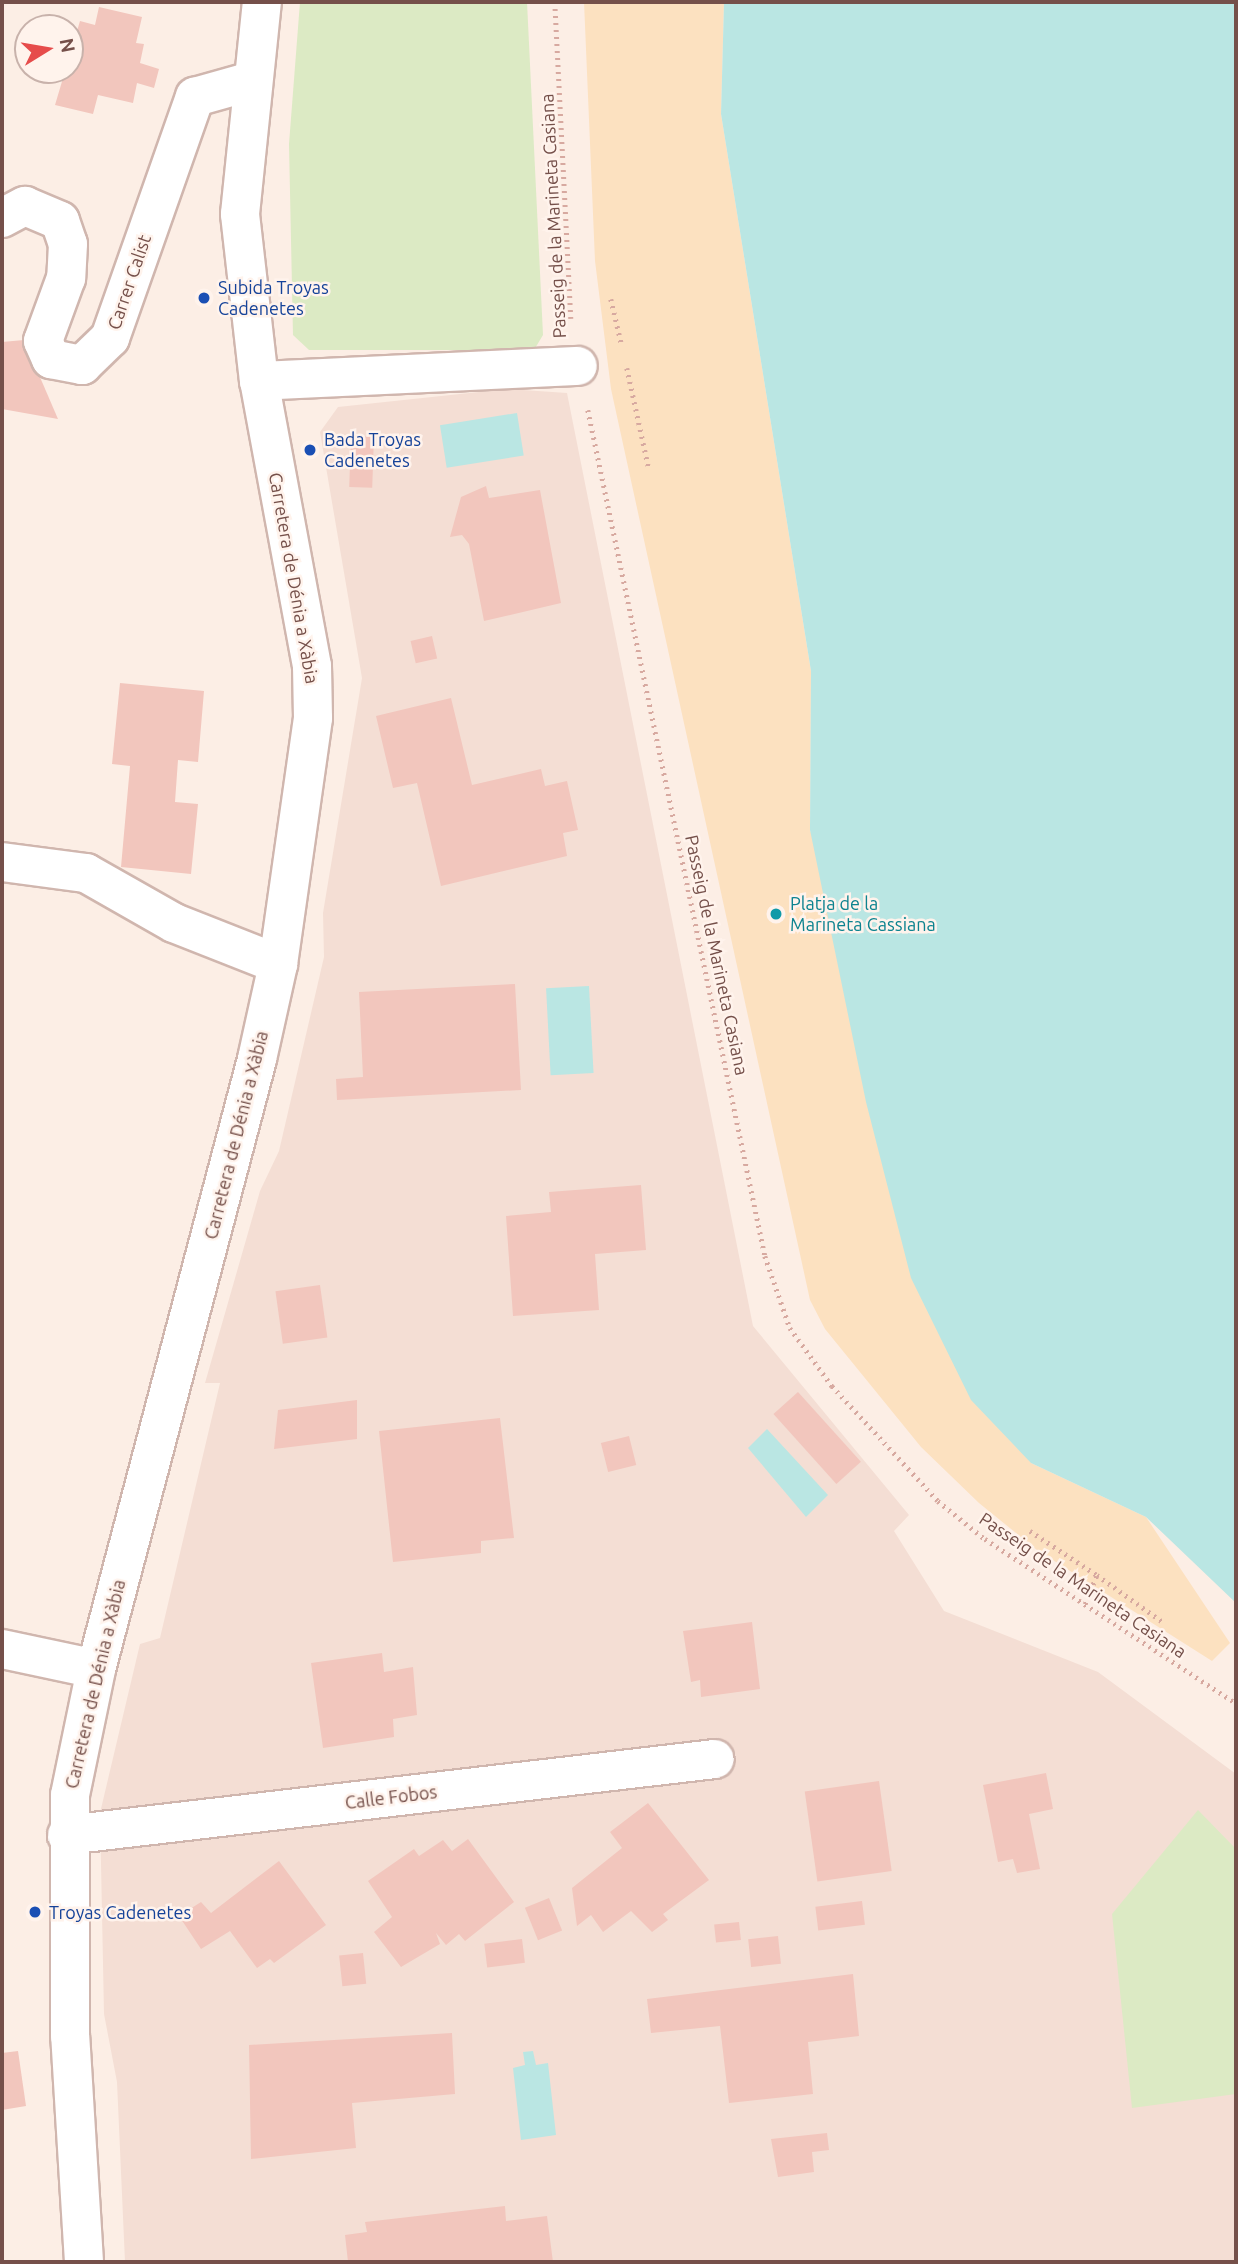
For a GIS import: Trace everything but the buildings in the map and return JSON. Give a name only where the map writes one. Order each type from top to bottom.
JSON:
[{"type":"street","name":"Carretera de Dénia a Xàbia","points":[[84,2262],[70,2036],[67,1835],[96,1669],[278,964],[314,693],[259,382],[240,214],[251,80],[262,2]]},
{"type":"street","name":"Carrer Calist","points":[[2,218],[25,206],[60,221],[68,244],[66,278],[43,341],[51,359],[82,365],[110,338],[195,97],[251,80]]},
{"type":"street","points":[[259,382],[578,366]]},
{"type":"street","points":[[2,862],[86,873],[216,943],[278,964]]},
{"type":"street","points":[[2,1649],[96,1669]]},
{"type":"street","name":"Calle Fobos","points":[[67,1835],[715,1759]]},
{"type":"path","name":"Passeig de la Marineta Casiana","points":[[555,2],[570,312],[578,366],[765,1256],[790,1328],[831,1386],[938,1501],[1085,1604],[1236,1703]]},
{"type":"path","points":[[611,299],[649,469]]},
{"type":"path","points":[[1030,1531],[1163,1622]]},
{"type":"path","points":[[1085,1604],[1097,1576]]},
{"type":"shaded area","points":[[507,389],[567,393],[753,1326],[909,1515],[894,1531],[944,1611],[1098,1672],[1236,1774],[1236,2262],[125,2262],[117,2082],[104,2014],[100,1813],[140,1644],[160,1638],[220,1383],[205,1383],[260,1191],[279,1151],[324,957],[323,913],[362,678],[320,432],[338,407]]},
{"type":"green space","points":[[300,2],[527,2],[543,335],[534,350],[309,350],[293,335],[289,144]]},
{"type":"green space","points":[[1198,1810],[1236,1849],[1236,2094],[1132,2108],[1112,1914]]},
{"type":"sand","name":"Platja de la Marineta Cassiana","points":[[584,2],[724,2],[721,114],[811,671],[810,830],[1031,1463],[1146,1517],[1230,1643],[1212,1661],[1037,1550],[979,1503],[921,1447],[825,1329],[810,1300],[611,389],[595,261]]},
{"type":"water","points":[[724,2],[1236,2],[1236,1603],[1146,1517],[1031,1463],[971,1400],[911,1278],[866,1102],[810,830],[811,671],[721,114]]},
{"type":"water","points":[[517,413],[524,455],[447,468],[440,425]]},
{"type":"water","points":[[589,986],[594,1073],[551,1075],[546,988]]},
{"type":"water","points":[[767,1429],[828,1495],[806,1517],[748,1448]]},
{"type":"water","points":[[533,2051],[536,2065],[548,2063],[556,2135],[521,2140],[513,2068],[525,2065],[523,2052]]},
{"type":"place","name":"Subida Troyas Cadenetes","points":[[204,298]]},
{"type":"place","name":"Bada Troyas Cadenetes","points":[[310,450]]},
{"type":"place","name":"Platja de la Marineta Cassiana","points":[[776,914]]},
{"type":"place","name":"Troyas Cadenetes","points":[[35,1912]]}]
